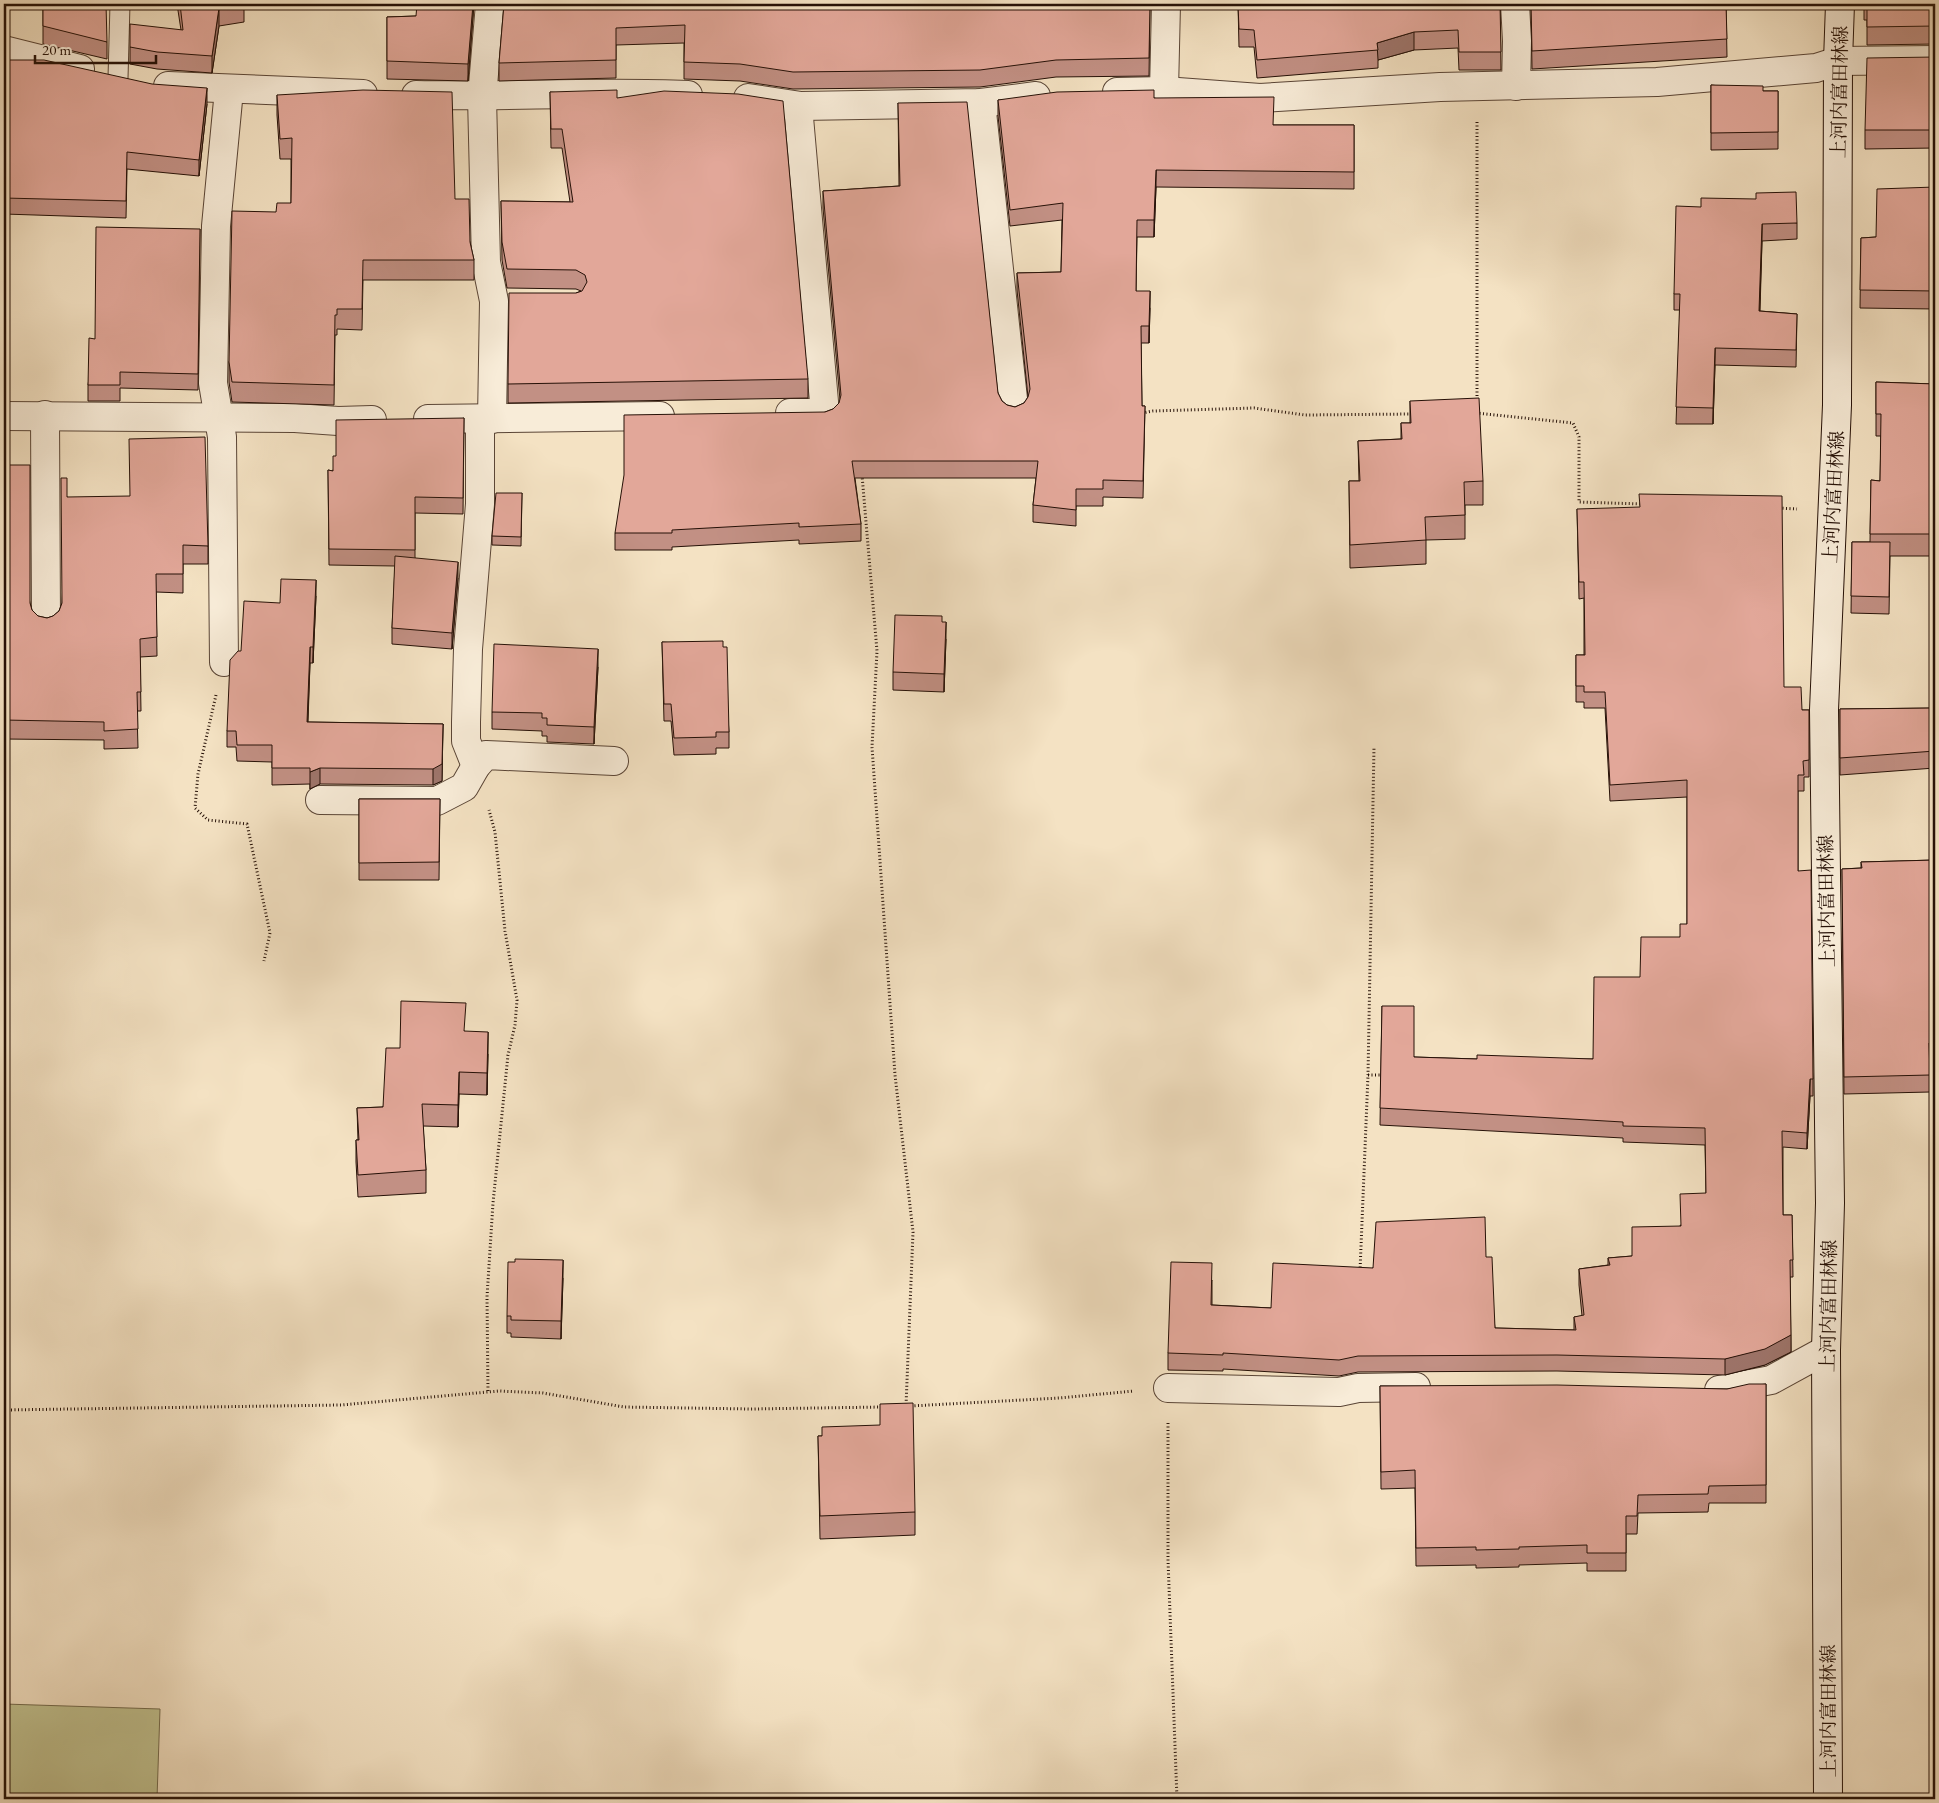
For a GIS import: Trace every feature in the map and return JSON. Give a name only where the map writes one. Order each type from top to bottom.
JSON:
[{"type":"street","points":[[476,766],[466,741],[468,649],[486,419],[503,301],[486,262],[482,97],[490,4]]},
{"type":"street","points":[[1164,91],[1166,4]]},
{"type":"street","points":[[1515,4],[1517,41],[1516,86]]},
{"type":"street","name":"上河内富田林線","points":[[1828,1799],[1826,1350],[1830,1203],[1824,710],[1837,406],[1838,62],[1840,4]]},
{"type":"street","points":[[4,50],[118,78],[155,85],[229,90],[482,97],[633,93],[715,96],[798,106],[981,103],[1056,94]]},
{"type":"street","points":[[1095,92],[1164,91],[1260,98],[1476,86],[1657,82],[1816,68],[1838,62],[1935,60]]},
{"type":"street","points":[[224,662],[222,437],[217,417],[213,383],[216,226],[229,90]]},
{"type":"street","points":[[981,103],[1014,408]]},
{"type":"street","points":[[766,414],[825,413],[798,106]]},
{"type":"street","points":[[45,415],[46,621]]},
{"type":"street","points":[[4,416],[295,418],[338,421],[688,415]]},
{"type":"street","points":[[1824,710],[1852,709]]},
{"type":"street","points":[[320,800],[437,801],[464,787],[476,766],[486,756],[614,761]]},
{"type":"street","points":[[1698,1390],[1727,1391],[1771,1380],[1826,1350]]},
{"type":"street","points":[[1168,1388],[1339,1392],[1358,1388],[1438,1387]]},
{"type":"lane","points":[[118,78],[120,4]]},
{"type":"path","points":[[1476,86],[1477,413]]},
{"type":"path","points":[[1137,414],[1153,411],[1254,408],[1305,415],[1420,414]]},
{"type":"path","points":[[1467,413],[1573,423],[1579,437],[1579,502],[1647,504]]},
{"type":"path","points":[[862,468],[877,652],[872,747],[895,1075],[912,1232],[906,1406]]},
{"type":"path","points":[[1774,508],[1833,510]]},
{"type":"path","points":[[224,662],[198,774],[195,808],[208,820],[247,824],[270,933],[264,962]]},
{"type":"path","points":[[1360,1280],[1368,1075],[1374,747]]},
{"type":"path","points":[[476,766],[495,832],[505,931],[516,1000],[515,1025],[508,1055],[493,1203],[487,1297],[488,1391]]},
{"type":"path","points":[[1368,1075],[1395,1075]]},
{"type":"path","points":[[896,1406],[1059,1398],[1168,1388],[1168,1560],[1177,1799]]},
{"type":"path","points":[[4,1410],[341,1405],[488,1391],[543,1393],[624,1407],[751,1409],[887,1407]]},
{"type":"green space","points":[[4,1704],[160,1709],[157,1799],[4,1799]]},
{"type":"building","points":[[43,4],[106,4],[107,42],[43,26]]},
{"type":"building","points":[[180,4],[244,5],[219,8],[212,56],[157,52],[130,47],[130,24],[183,30]]},
{"type":"building","points":[[417,4],[473,4],[468,64],[387,61],[387,17],[416,16]]},
{"type":"building","points":[[504,4],[1150,4],[1149,58],[1056,60],[980,70],[793,72],[740,64],[684,62],[685,25],[616,28],[616,60],[499,63]]},
{"type":"building","points":[[1238,4],[1500,4],[1501,52],[1459,52],[1458,30],[1414,32],[1377,43],[1378,50],[1257,60],[1254,30],[1239,29]]},
{"type":"building","points":[[1531,4],[1726,4],[1727,39],[1532,51]]},
{"type":"building","points":[[1867,4],[1935,4],[1935,26],[1867,27]]},
{"type":"building","points":[[1935,57],[1935,130],[1865,130],[1867,58]]},
{"type":"building","points":[[4,60],[44,60],[152,84],[207,88],[199,160],[127,152],[126,201],[4,198]]},
{"type":"building","points":[[1711,85],[1763,86],[1763,91],[1778,91],[1778,132],[1711,133]]},
{"type":"building","points":[[363,90],[452,92],[455,199],[469,199],[470,242],[474,260],[363,260],[362,309],[337,309],[337,315],[335,315],[334,385],[232,382],[229,362],[232,211],[276,212],[277,203],[291,203],[292,138],[280,139],[277,95]]},
{"type":"building","points":[[617,90],[617,98],[664,91],[738,94],[783,101],[808,379],[508,384],[509,293],[576,293],[582,291],[587,282],[585,275],[576,270],[507,269],[502,242],[501,201],[573,202],[562,129],[551,129],[550,92]]},
{"type":"building","points":[[1154,90],[1154,98],[1274,97],[1273,125],[1354,125],[1354,172],[1156,170],[1154,220],[1137,220],[1136,291],[1150,291],[1149,326],[1141,326],[1142,406],[1145,406],[1143,481],[1103,480],[1103,489],[1076,489],[1076,510],[1033,505],[1038,461],[852,461],[861,524],[799,527],[799,523],[672,530],[672,533],[615,533],[624,475],[624,415],[825,412],[833,409],[839,403],[841,395],[823,191],[900,186],[898,103],[967,102],[998,393],[1002,401],[1007,405],[1015,407],[1024,403],[1030,389],[1017,273],[1061,272],[1063,203],[1010,210],[998,100],[1057,92]]},
{"type":"building","points":[[1935,187],[1935,291],[1860,290],[1861,238],[1876,237],[1877,189]]},
{"type":"building","points":[[1796,192],[1797,223],[1762,224],[1759,311],[1797,314],[1796,350],[1715,348],[1713,408],[1676,407],[1680,294],[1674,294],[1676,206],[1701,207],[1701,198],[1756,199],[1756,193]]},
{"type":"building","points":[[96,227],[200,229],[198,374],[120,372],[120,385],[88,385],[89,338],[95,339]]},
{"type":"building","points":[[1876,382],[1935,384],[1935,534],[1870,534],[1871,480],[1880,481],[1881,414],[1876,414]]},
{"type":"building","points":[[1479,398],[1483,481],[1464,482],[1465,515],[1425,517],[1426,540],[1350,545],[1349,481],[1360,481],[1358,441],[1402,439],[1401,423],[1411,423],[1410,401]]},
{"type":"building","points":[[464,418],[463,498],[415,497],[415,550],[329,549],[328,470],[333,471],[333,456],[336,456],[336,420]]},
{"type":"building","points":[[205,437],[208,546],[183,545],[183,574],[156,574],[157,637],[140,639],[141,692],[137,692],[138,729],[104,731],[104,722],[4,720],[4,465],[30,465],[30,603],[32,610],[38,616],[47,618],[59,611],[62,603],[61,478],[67,478],[67,497],[130,496],[129,439]]},
{"type":"building","points":[[496,493],[522,493],[521,537],[492,536]]},
{"type":"building","points":[[1639,494],[1782,496],[1784,687],[1801,687],[1802,710],[1809,710],[1809,760],[1803,761],[1804,775],[1798,775],[1798,871],[1811,870],[1813,1079],[1810,1079],[1807,1133],[1782,1131],[1783,1215],[1792,1215],[1793,1260],[1790,1260],[1791,1335],[1765,1349],[1725,1359],[1557,1355],[1358,1356],[1339,1360],[1223,1353],[1223,1355],[1168,1353],[1171,1262],[1212,1263],[1211,1305],[1271,1308],[1273,1263],[1373,1268],[1376,1222],[1485,1217],[1486,1257],[1492,1257],[1495,1328],[1576,1330],[1574,1317],[1584,1315],[1579,1269],[1610,1265],[1608,1258],[1632,1256],[1632,1227],[1681,1226],[1680,1194],[1706,1193],[1705,1128],[1623,1126],[1623,1122],[1380,1108],[1382,1006],[1414,1006],[1414,1057],[1477,1059],[1477,1055],[1593,1059],[1594,977],[1640,977],[1641,937],[1680,937],[1680,924],[1687,924],[1687,780],[1610,785],[1605,692],[1584,692],[1584,686],[1576,686],[1576,655],[1585,655],[1584,582],[1579,582],[1577,509],[1640,507]]},
{"type":"building","points":[[1852,542],[1890,542],[1889,597],[1851,596]]},
{"type":"building","points":[[395,556],[458,562],[452,633],[392,628]]},
{"type":"building","points":[[281,579],[316,580],[313,647],[310,647],[307,722],[443,724],[442,764],[433,769],[320,768],[310,772],[310,768],[272,768],[272,745],[237,745],[236,731],[227,731],[230,660],[238,651],[241,651],[244,601],[280,603]]},
{"type":"building","points":[[895,615],[942,616],[942,622],[946,622],[944,674],[893,672]]},
{"type":"building","points":[[723,641],[723,647],[727,647],[729,732],[716,732],[716,737],[674,738],[671,704],[664,704],[662,642]]},
{"type":"building","points":[[494,644],[598,649],[594,727],[547,725],[547,718],[542,718],[542,713],[492,712]]},
{"type":"building","points":[[1935,708],[1935,751],[1840,758],[1840,709]]},
{"type":"building","points":[[359,799],[440,799],[439,862],[359,863]]},
{"type":"building","points":[[1935,860],[1935,1043],[1929,1043],[1930,1075],[1844,1077],[1842,869],[1862,868],[1861,862]]},
{"type":"building","points":[[401,1001],[466,1003],[464,1031],[488,1032],[487,1073],[459,1072],[458,1105],[422,1104],[426,1170],[358,1175],[356,1140],[359,1140],[357,1108],[383,1107],[386,1048],[400,1048]]},
{"type":"building","points":[[4,1139],[8,1139],[8,1170],[4,1170]]},
{"type":"building","points":[[1935,1202],[1935,1385],[1934,1385]]},
{"type":"building","points":[[515,1259],[563,1260],[561,1321],[511,1320],[511,1316],[507,1316],[508,1262],[515,1262]]},
{"type":"building","points":[[1749,1384],[1766,1384],[1766,1485],[1709,1486],[1708,1494],[1638,1495],[1637,1516],[1626,1516],[1626,1553],[1587,1553],[1587,1545],[1476,1550],[1476,1547],[1416,1548],[1415,1470],[1381,1472],[1380,1386],[1557,1385],[1727,1389]]},
{"type":"building","points":[[913,1403],[915,1512],[820,1516],[818,1436],[822,1436],[822,1427],[880,1425],[880,1404]]}]
